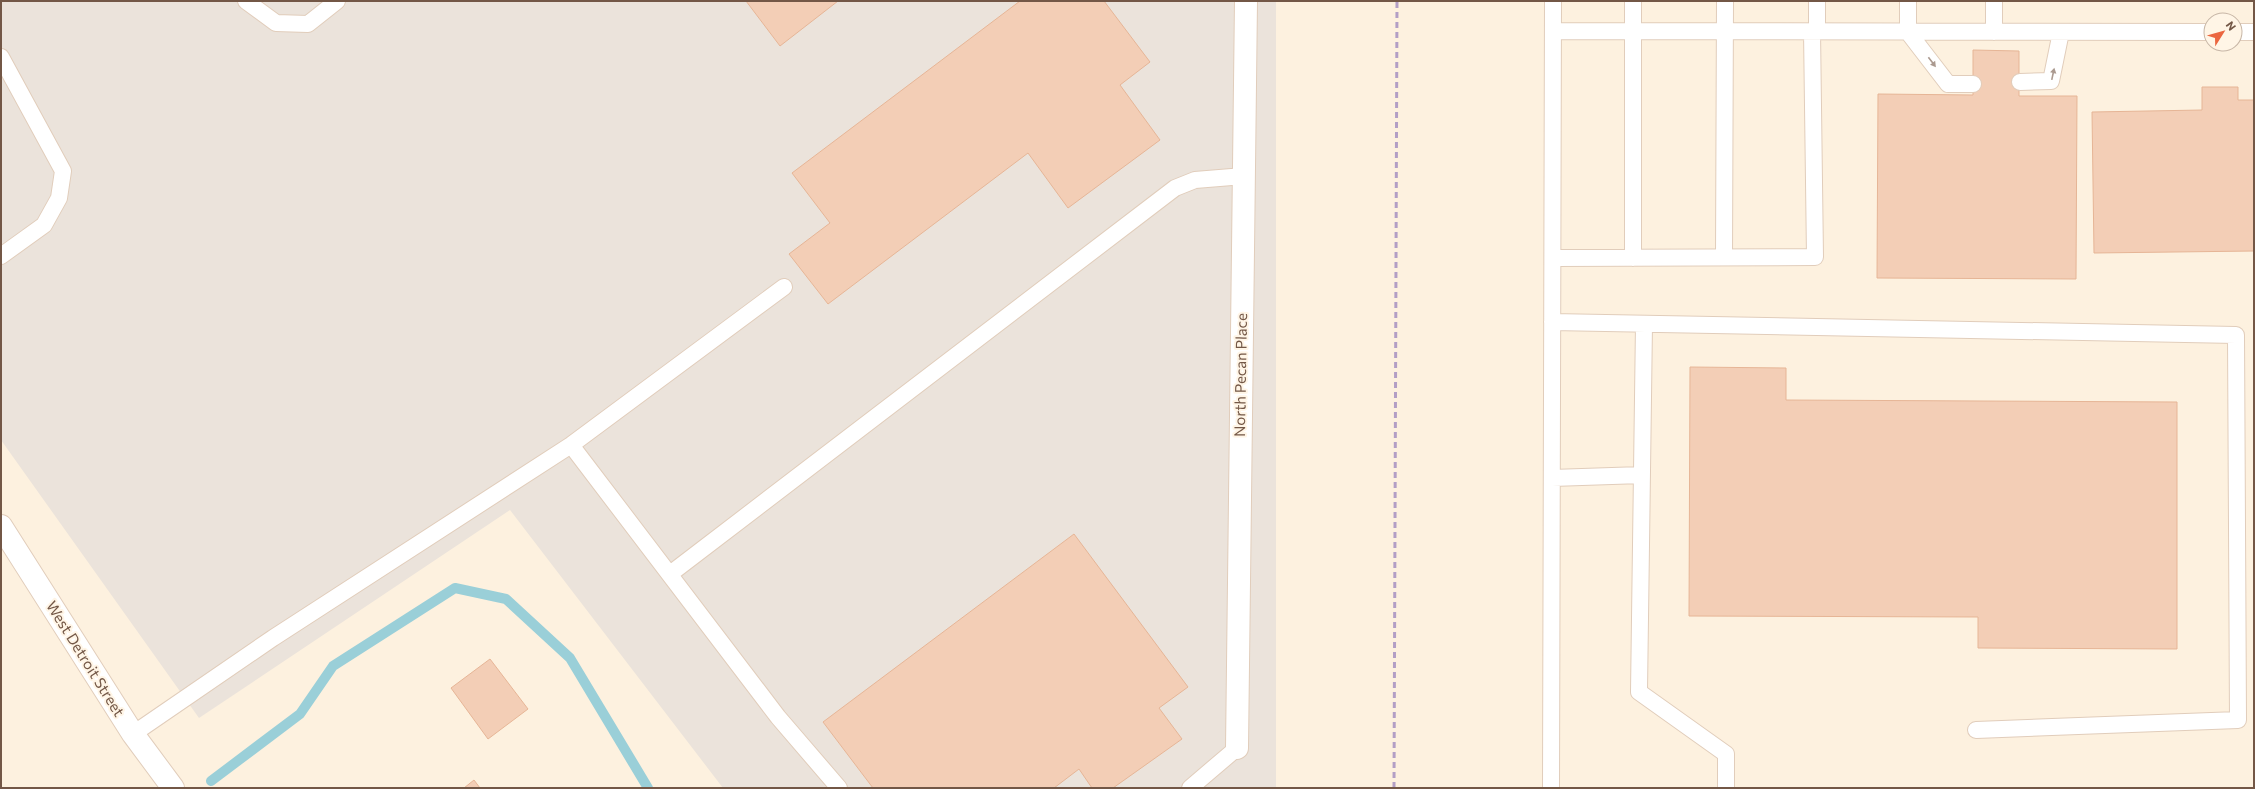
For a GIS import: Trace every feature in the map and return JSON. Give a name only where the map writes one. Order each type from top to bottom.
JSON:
[{"type":"street","name":"North Pecan Place","points":[[1236,748],[1246,1]]},
{"type":"street","name":"West Detroit Street","points":[[1,526],[133,734],[173,788]]},
{"type":"lane","points":[[246,1],[276,23],[308,24],[337,1]]},
{"type":"lane","points":[[1551,788],[1553,1]]},
{"type":"lane","points":[[1633,1],[1633,258]]},
{"type":"lane","points":[[1724,257],[1725,1]]},
{"type":"lane","points":[[1553,258],[1815,257],[1814,31],[1817,1]]},
{"type":"lane","points":[[1908,1],[1908,32],[1948,84],[1973,84]]},
{"type":"lane","points":[[1994,1],[1994,32]]},
{"type":"lane","points":[[1553,31],[2203,32]]},
{"type":"lane","points":[[2020,82],[2051,81],[2061,32]]},
{"type":"lane","points":[[2243,32],[2254,32]]},
{"type":"lane","points":[[1,57],[63,171],[59,198],[44,226],[1,256]]},
{"type":"lane","points":[[670,574],[1175,188],[1195,180],[1244,176]]},
{"type":"lane","points":[[133,734],[273,638],[571,445],[784,288]]},
{"type":"lane","points":[[1552,322],[2236,336],[2238,720],[1976,730]]},
{"type":"lane","points":[[1644,324],[1639,692],[1726,754],[1726,788]]},
{"type":"lane","points":[[571,445],[778,716],[839,788]]},
{"type":"lane","points":[[1552,478],[1642,475]]},
{"type":"lane","points":[[1190,788],[1236,748]]},
{"type":"shaded area","points":[[1,1],[1276,1],[1276,788],[723,788],[510,510],[199,718],[1,440]]},
{"type":"building","points":[[746,1],[838,1],[780,46]]},
{"type":"building","points":[[1020,1],[1104,1],[1150,62],[1120,85],[1160,140],[1068,208],[1028,153],[828,304],[789,254],[830,223],[792,173]]},
{"type":"building","points":[[1973,50],[2019,51],[2019,96],[2077,96],[2076,279],[1877,278],[1878,94],[1973,95]]},
{"type":"building","points":[[2202,87],[2238,87],[2238,100],[2254,100],[2254,251],[2094,253],[2092,112],[2202,110]]},
{"type":"building","points":[[1690,367],[1786,368],[1786,400],[2177,402],[2177,649],[1978,648],[1978,617],[1689,616]]},
{"type":"building","points":[[1074,534],[1188,687],[1159,708],[1182,739],[1113,788],[1092,788],[1079,769],[1054,788],[873,788],[823,722]]},
{"type":"building","points":[[490,659],[528,709],[488,739],[451,688]]},
{"type":"building","points":[[474,780],[480,788],[464,788]]},
{"type":"waterway","points":[[211,781],[300,714],[333,666],[455,588],[506,599],[570,658],[648,788]]},
{"type":"railway","points":[[1394,788],[1397,1]]}]
